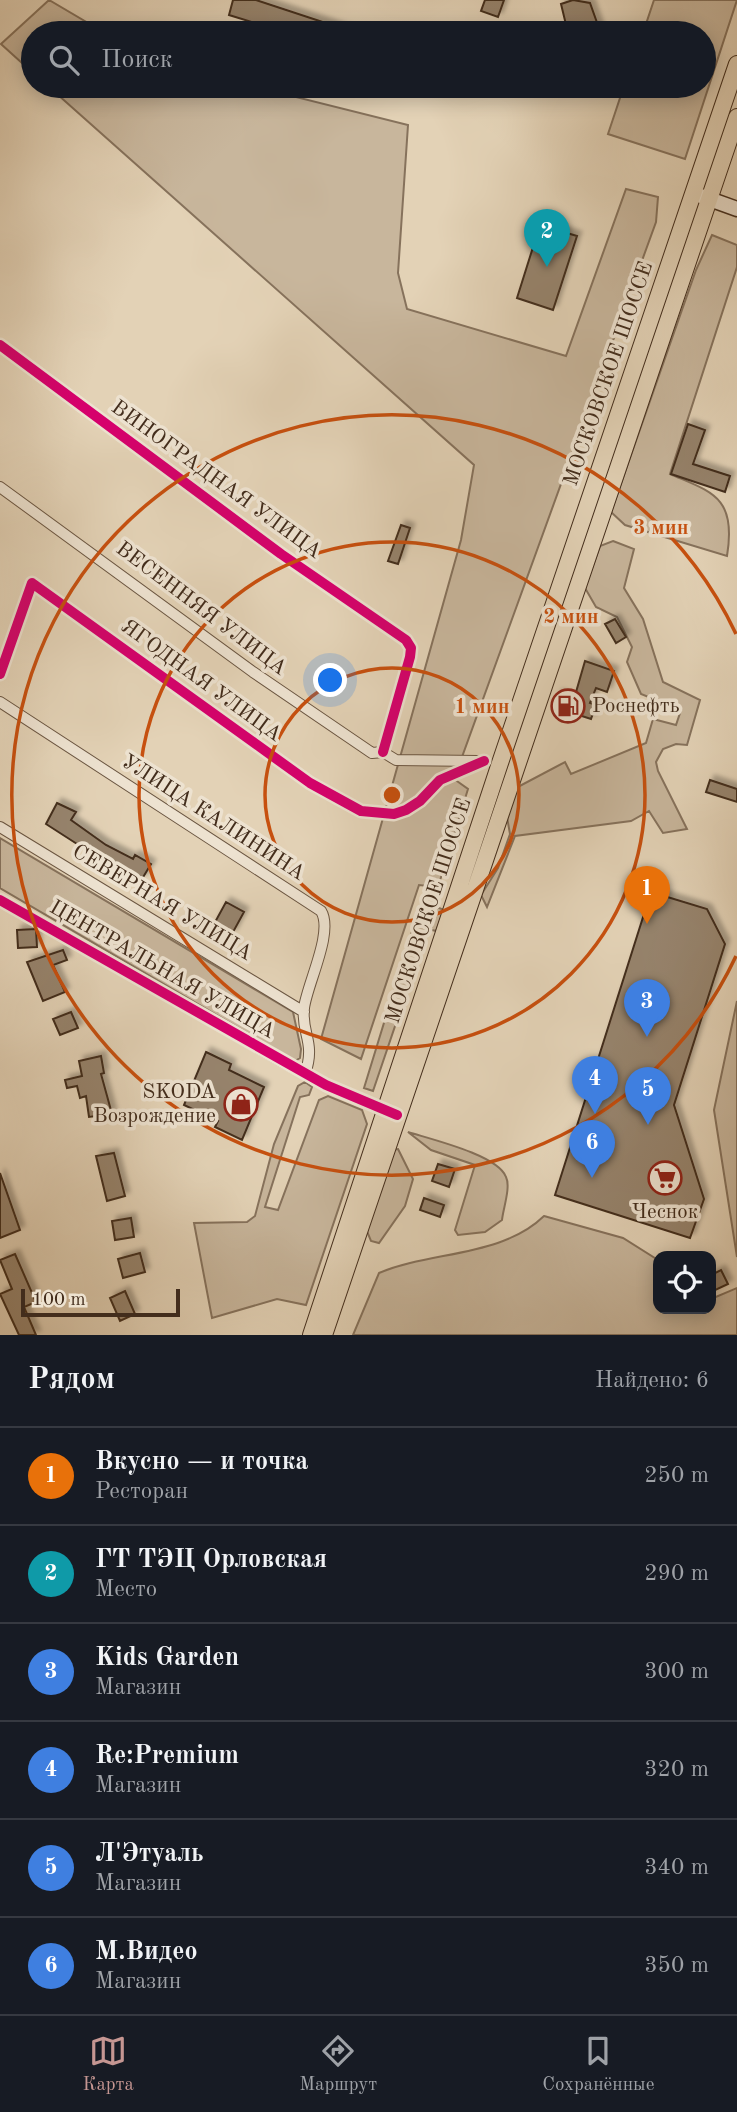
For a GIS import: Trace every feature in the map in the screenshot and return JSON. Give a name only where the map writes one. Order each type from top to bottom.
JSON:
[{"type":"main road","name":"МОСКОВСКОЕ ШОССЕ","points":[[324,1335],[492,762],[737,64]]},
{"type":"main road","name":"МОСКОВСКОЕ ШОССЕ","points":[[311,1335],[711,199],[737,117]]},
{"type":"main road","points":[[693,193],[737,209]]},
{"type":"street","name":"ВИНОГРАДНАЯ УЛИЦА","points":[[0,345],[281,554],[397,632],[409,645],[410,657],[383,752]]},
{"type":"street","name":"ВЕСЕННЯЯ УЛИЦА","points":[[0,487],[313,714],[372,753],[383,752],[396,760],[492,762]]},
{"type":"street","name":"ЯГОДНАЯ УЛИЦА","points":[[0,674],[32,583],[310,783],[350,807],[361,811],[394,814],[420,801],[440,780],[492,762]]},
{"type":"street","name":"УЛИЦА КАЛИНИНА","points":[[0,702],[321,911],[324,917],[324,933],[304,1010]]},
{"type":"street","name":"СЕВЕРНАЯ УЛИЦА","points":[[0,827],[304,1010]]},
{"type":"street","name":"ЦЕНТРАЛЬНАЯ УЛИЦА","points":[[0,900],[305,1074],[391,1113]]},
{"type":"street","points":[[304,1010],[312,1049],[305,1074]]},
{"type":"shaded area","points":[[49,0],[85,21],[26,21]]},
{"type":"shaded area","points":[[654,0],[737,0],[716,64],[716,21],[647,21]]},
{"type":"shaded area","points":[[21,26],[21,62],[1,44]]},
{"type":"shaded area","points":[[61,98],[300,98],[408,125],[398,273],[407,309],[566,356],[626,189],[658,197],[656,222],[454,779],[468,789],[438,887],[419,885],[361,1059],[321,1039],[461,540],[474,465]]},
{"type":"shaded area","points":[[620,98],[705,98],[685,159],[608,134]]},
{"type":"shaded area","points":[[712,235],[737,245],[737,267],[670,474],[698,486],[718,499],[728,520],[727,556],[625,525],[611,512],[696,270]]},
{"type":"shaded area","points":[[613,541],[634,549],[624,588],[643,619],[663,682],[700,700],[687,745],[676,744],[663,749],[656,762],[687,829],[663,833],[649,811],[631,821],[515,836],[487,907],[481,895],[498,868],[510,834],[507,817],[514,789],[565,762],[571,774],[646,743],[653,719],[676,725],[681,710],[641,694],[627,662],[632,647],[617,617],[596,607],[585,588],[600,546]]},
{"type":"shaded area","points":[[0,838],[293,1012],[301,1049],[300,1058],[295,1061],[0,888]]},
{"type":"shaded area","points":[[432,905],[444,910],[436,931],[428,929],[373,1091],[364,1088],[418,912],[422,906]]},
{"type":"shaded area","points":[[737,1001],[737,1257],[714,1110]]},
{"type":"shaded area","points":[[305,1082],[312,1087],[309,1095],[300,1097],[265,1207],[278,1210],[319,1100],[328,1096],[362,1110],[367,1124],[306,1305],[277,1299],[212,1318],[194,1223],[247,1222],[255,1216],[274,1144],[298,1086]]},
{"type":"shaded area","points":[[408,1132],[477,1155],[500,1169],[508,1186],[502,1220],[485,1232],[458,1235],[455,1230],[475,1165],[431,1150]]},
{"type":"shaded area","points":[[398,1149],[413,1179],[405,1206],[379,1243],[371,1241],[366,1229],[392,1150]]},
{"type":"shaded area","points":[[544,1216],[623,1238],[653,1257],[653,1314],[716,1314],[716,1297],[737,1288],[737,1335],[353,1335],[379,1273],[487,1246],[527,1229]]},
{"type":"building","points":[[233,0],[256,0],[320,21],[248,21],[229,15]]},
{"type":"building","points":[[485,0],[504,0],[498,17],[481,11]]},
{"type":"building","points":[[573,0],[590,3],[596,21],[565,21],[561,4]]},
{"type":"building","points":[[540,225],[577,236],[553,310],[517,298]]},
{"type":"building","points":[[688,424],[705,430],[693,464],[730,476],[725,492],[671,474]]},
{"type":"building","points":[[401,525],[410,528],[398,564],[388,561]]},
{"type":"building","points":[[615,619],[626,637],[616,643],[605,624]]},
{"type":"building","points":[[585,661],[614,671],[607,692],[596,688],[590,703],[596,705],[591,719],[554,707],[558,694],[574,699]]},
{"type":"building","points":[[710,780],[737,789],[737,802],[706,792]]},
{"type":"building","points":[[57,803],[76,812],[71,820],[106,845],[133,859],[135,855],[151,864],[142,879],[93,850],[91,853],[46,824]]},
{"type":"building","points":[[651,892],[707,909],[725,944],[674,1105],[704,1199],[690,1238],[555,1195]]},
{"type":"building","points":[[226,902],[244,912],[232,934],[214,924]]},
{"type":"building","points":[[36,929],[37,947],[18,948],[17,930]]},
{"type":"building","points":[[63,950],[67,960],[53,965],[65,992],[43,1001],[27,962]]},
{"type":"building","points":[[71,1012],[78,1028],[60,1035],[53,1019]]},
{"type":"building","points":[[206,1052],[231,1064],[229,1070],[264,1087],[242,1140],[215,1127],[218,1121],[184,1105]]},
{"type":"building","points":[[101,1056],[104,1073],[101,1074],[112,1114],[89,1117],[86,1096],[80,1098],[77,1086],[67,1088],[65,1080],[82,1076],[79,1061]]},
{"type":"building","points":[[114,1153],[125,1196],[107,1201],[96,1156]]},
{"type":"building","points":[[438,1164],[455,1169],[449,1187],[432,1181]]},
{"type":"building","points":[[0,1173],[20,1230],[0,1238]]},
{"type":"building","points":[[424,1198],[444,1205],[440,1217],[420,1210]]},
{"type":"building","points":[[131,1218],[134,1237],[115,1240],[112,1221]]},
{"type":"building","points":[[140,1253],[145,1272],[123,1278],[118,1259]]},
{"type":"building","points":[[15,1254],[36,1302],[24,1307],[36,1335],[19,1335],[0,1294],[12,1289],[0,1260]]},
{"type":"building","points":[[721,1270],[728,1284],[716,1290],[716,1272]]},
{"type":"building","points":[[125,1291],[135,1314],[120,1321],[110,1298]]},
{"type":"cycle path","points":[[0,345],[281,554],[406,640],[411,648],[410,657],[383,752]]},
{"type":"cycle path","points":[[0,674],[32,583],[310,783],[361,811],[394,814],[406,810],[420,801],[440,780],[484,761]]},
{"type":"cycle path","points":[[0,900],[326,1085],[397,1115]]},
{"type":"place","name":"ГТ ТЭЦ Орловская","points":[[547,267]]},
{"type":"place","name":"Роснефть","points":[[568,706]]},
{"type":"place","name":"Вкусно — и точка","points":[[647,924]]},
{"type":"place","name":"Kids Garden","points":[[647,1037]]},
{"type":"place","name":"SKODA Возрождение","points":[[241,1104]]},
{"type":"place","name":"Re:Premium","points":[[595,1114]]},
{"type":"place","name":"Л'Этуаль","points":[[648,1125]]},
{"type":"place","name":"М.Видео","points":[[592,1178]]},
{"type":"place","name":"Чеснок","points":[[665,1178]]}]
